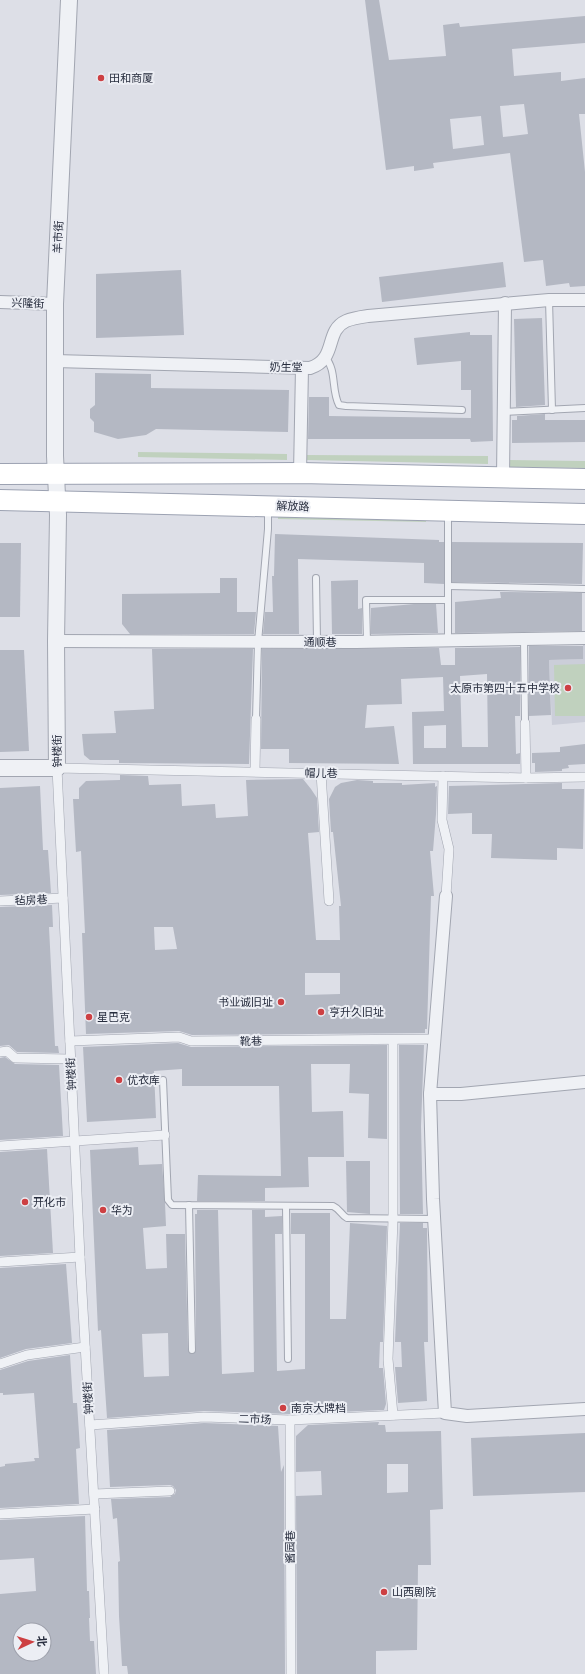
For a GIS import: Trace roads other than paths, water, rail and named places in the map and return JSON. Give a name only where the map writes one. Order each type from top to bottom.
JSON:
[{"type":"main road","points":[[0,474],[300,473],[585,478]]},
{"type":"main road","name":"解放路","points":[[0,500],[56,500],[585,514]]},
{"type":"street","name":"羊市街","points":[[56,474],[55,304],[69,0]]},
{"type":"street","points":[[325,357],[332,337],[339,326],[347,320],[368,316],[549,300],[585,300]]},
{"type":"street","name":"兴隆街","points":[[0,302],[55,304]]},
{"type":"street","points":[[502,477],[505,304]]},
{"type":"street","name":"奶生堂","points":[[55,361],[302,368],[317,365],[325,357]]},
{"type":"street","points":[[300,473],[302,368]]},
{"type":"street","name":"钟楼街","points":[[56,474],[57,768],[74,1142],[104,1674]]},
{"type":"street","name":"通顺巷","points":[[56,641],[367,642],[585,638]]},
{"type":"street","points":[[255,771],[256,719]]},
{"type":"street","points":[[525,723],[526,778]]},
{"type":"street","points":[[0,768],[57,768]]},
{"type":"street","name":"帽儿巷","points":[[57,768],[255,771],[526,778],[585,777]]},
{"type":"street","points":[[321,773],[329,901]]},
{"type":"street","points":[[443,776],[442,820],[448,849],[446,896],[430,1097],[434,1219],[445,1413],[467,1416],[585,1409]]},
{"type":"street","name":"毡房巷","points":[[0,901],[63,898]]},
{"type":"street","name":"靴巷","points":[[70,1042],[179,1037],[191,1041],[434,1039]]},
{"type":"street","points":[[393,1040],[393,1219],[388,1359],[393,1415]]},
{"type":"street","points":[[0,1052],[7,1051],[15,1058],[70,1059]]},
{"type":"street","points":[[430,1097],[585,1082]]},
{"type":"street","points":[[430,1097],[462,1100],[585,1089]]},
{"type":"street","points":[[0,1146],[165,1135]]},
{"type":"street","points":[[0,1262],[80,1257]]},
{"type":"street","points":[[0,1364],[27,1355],[85,1347]]},
{"type":"street","name":"二市场","points":[[90,1425],[204,1417],[290,1420],[445,1413]]},
{"type":"street","name":"酱园巷","points":[[290,1420],[291,1674]]},
{"type":"street","points":[[94,1494],[170,1491]]},
{"type":"street","points":[[0,1514],[95,1509]]},
{"type":"lane","points":[[549,300],[552,410]]},
{"type":"lane","points":[[325,357],[332,368],[334,395],[339,405],[462,410]]},
{"type":"lane","points":[[502,412],[585,408]]},
{"type":"lane","points":[[256,719],[258,642],[268,529],[268,506]]},
{"type":"lane","points":[[448,510],[448,641]]},
{"type":"lane","points":[[316,578],[317,641]]},
{"type":"lane","points":[[448,586],[585,589]]},
{"type":"lane","points":[[367,642],[366,600],[448,600]]},
{"type":"lane","points":[[524,639],[525,723]]},
{"type":"lane","points":[[163,1080],[168,1200],[172,1205],[333,1206],[339,1208],[343,1216],[347,1218],[434,1219]]},
{"type":"lane","points":[[189,1205],[192,1350]]},
{"type":"lane","points":[[286,1206],[288,1359]]},
{"type":"place","name":"田和商厦","points":[[101,78]]},
{"type":"place","name":"太原市第四十五中学校","points":[[568,688]]},
{"type":"place","name":"书业诚旧址","points":[[281,1002]]},
{"type":"place","name":"亨升久旧址","points":[[321,1012]]},
{"type":"place","name":"星巴克","points":[[89,1017]]},
{"type":"place","name":"优衣库","points":[[119,1080]]},
{"type":"place","name":"开化市","points":[[25,1202]]},
{"type":"place","name":"华为","points":[[103,1210]]},
{"type":"place","name":"南京大牌档","points":[[283,1408]]},
{"type":"place","name":"山西剧院","points":[[384,1592]]}]
